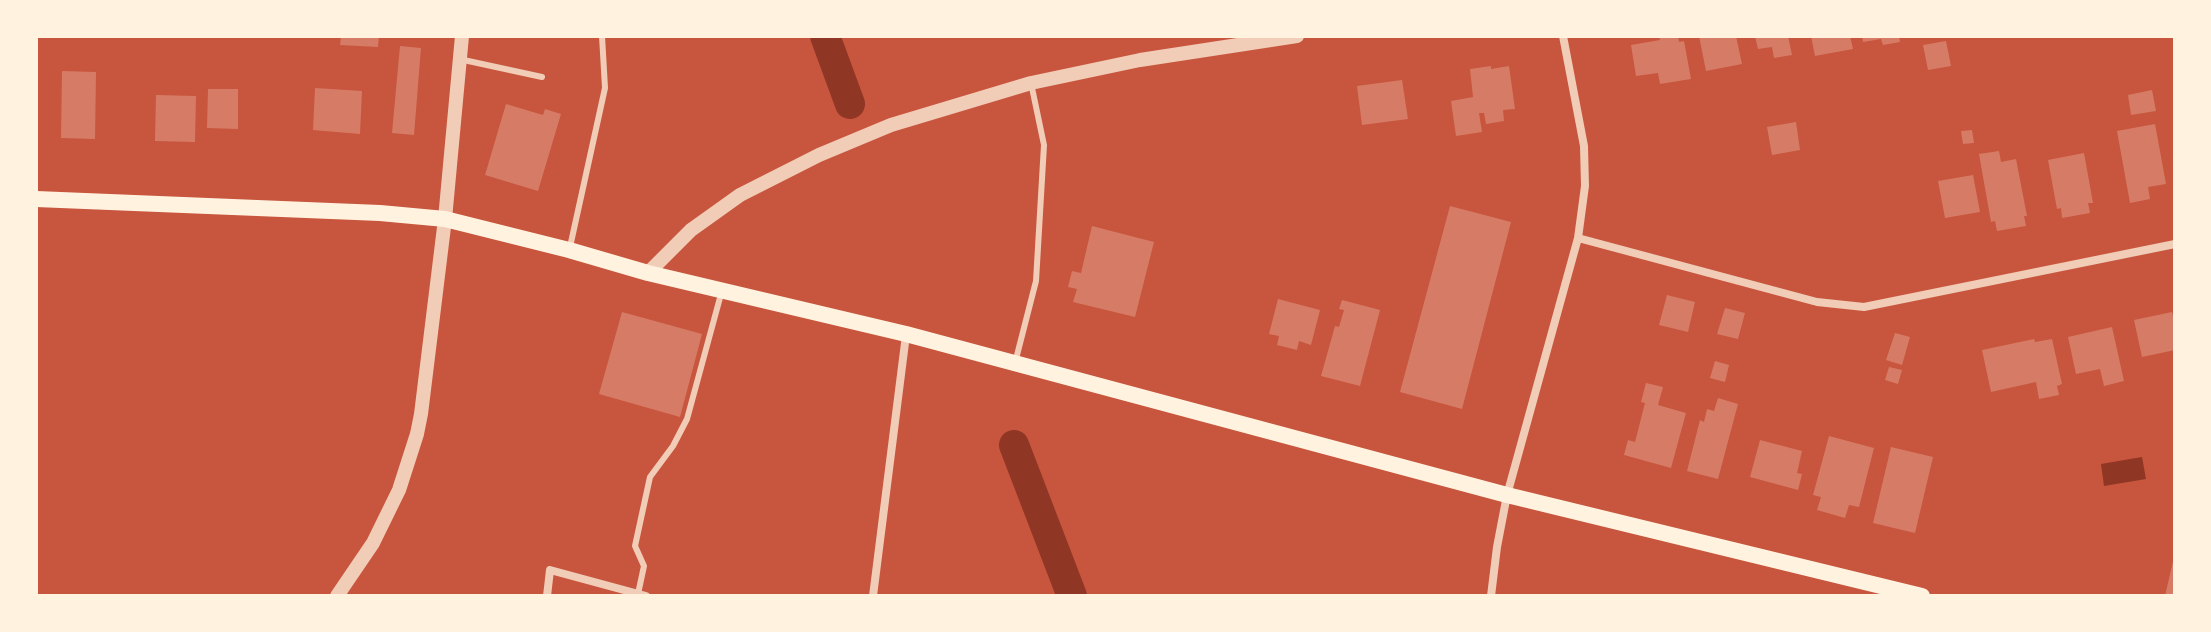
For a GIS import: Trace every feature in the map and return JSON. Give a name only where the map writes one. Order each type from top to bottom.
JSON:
[{"type":"main road","points":[[36,199],[366,212],[445,219],[648,273],[906,334],[1865,588],[1922,596]]},
{"type":"street","points":[[337,596],[373,543],[399,490],[417,434],[445,219],[462,36]]},
{"type":"street","points":[[1491,596],[1507,495],[1578,238],[1585,186],[1584,146],[1563,36]]},
{"type":"street","points":[[648,273],[691,230],[740,195],[819,155],[891,125],[1031,83],[1140,60],[1288,37]]},
{"type":"street","points":[[1578,238],[1817,302],[1864,307],[2175,244]]},
{"type":"street","points":[[873,596],[906,334]]},
{"type":"street","points":[[547,596],[550,570],[642,595]]},
{"type":"lane","points":[[569,250],[605,88],[602,36]]},
{"type":"lane","points":[[459,59],[542,77]]},
{"type":"lane","points":[[1015,363],[1036,281],[1044,145],[1031,83]]},
{"type":"lane","points":[[642,595],[644,566],[635,546],[650,477],[673,446],[687,419],[721,290]]},
{"type":"shaded area","points":[[2142,457],[2146,479],[2104,486],[2101,464]]},
{"type":"building","points":[[341,36],[379,36],[378,47],[340,45]]},
{"type":"building","points":[[1659,36],[1678,36],[1679,42],[1684,41],[1691,79],[1660,84],[1658,73],[1636,76],[1631,45],[1660,40]]},
{"type":"building","points":[[1699,36],[1736,36],[1742,64],[1706,71]]},
{"type":"building","points":[[1755,36],[1788,36],[1792,55],[1774,58],[1772,47],[1758,49]]},
{"type":"building","points":[[1811,36],[1850,36],[1853,49],[1815,56]]},
{"type":"building","points":[[1862,36],[1899,36],[1900,42],[1883,45],[1881,39],[1863,42]]},
{"type":"building","points":[[1946,41],[1951,66],[1928,70],[1923,45]]},
{"type":"building","points":[[400,46],[421,48],[414,135],[392,133]]},
{"type":"building","points":[[1491,66],[1491,69],[1509,66],[1515,109],[1503,110],[1504,121],[1486,124],[1484,113],[1479,113],[1482,132],[1456,136],[1451,101],[1473,97],[1470,69]]},
{"type":"building","points":[[62,71],[96,72],[95,139],[61,138]]},
{"type":"building","points":[[1402,80],[1408,119],[1362,125],[1357,86]]},
{"type":"building","points":[[315,88],[362,91],[360,134],[313,130]]},
{"type":"building","points":[[208,89],[238,89],[238,129],[207,128]]},
{"type":"building","points":[[2152,90],[2156,111],[2131,115],[2128,95]]},
{"type":"building","points":[[156,95],[196,96],[195,142],[155,141]]},
{"type":"building","points":[[506,104],[543,115],[545,109],[561,114],[538,191],[485,175]]},
{"type":"building","points":[[1796,122],[1800,150],[1772,155],[1767,127]]},
{"type":"building","points":[[2155,124],[2166,184],[2148,187],[2150,199],[2130,203],[2117,131]]},
{"type":"building","points":[[1972,130],[1974,143],[1963,144],[1961,131]]},
{"type":"building","points":[[1999,151],[2001,162],[2016,159],[2027,216],[2024,216],[2026,226],[1997,231],[1995,221],[1991,222],[1979,154]]},
{"type":"building","points":[[2084,153],[2093,203],[2088,203],[2090,213],[2062,218],[2061,208],[2057,209],[2048,160]]},
{"type":"building","points":[[1973,175],[1980,212],[1945,218],[1938,181]]},
{"type":"building","points":[[1450,206],[1511,222],[1462,409],[1400,392]]},
{"type":"building","points":[[1092,226],[1154,242],[1135,317],[1073,302],[1077,289],[1068,287],[1072,271],[1081,273]]},
{"type":"building","points":[[1667,295],[1695,302],[1688,332],[1659,325]]},
{"type":"building","points":[[1278,299],[1320,310],[1311,345],[1299,341],[1297,350],[1277,345],[1279,336],[1269,334]]},
{"type":"building","points":[[1342,300],[1380,310],[1360,386],[1321,376],[1335,326],[1339,327],[1344,310],[1339,309]]},
{"type":"building","points":[[1725,308],[1745,313],[1738,339],[1717,334]]},
{"type":"building","points":[[622,312],[702,334],[680,417],[599,394]]},
{"type":"building","points":[[2172,312],[2175,350],[2142,357],[2134,320]]},
{"type":"building","points":[[2112,327],[2124,381],[2104,386],[2100,369],[2076,374],[2068,337]]},
{"type":"building","points":[[1895,333],[1910,337],[1902,365],[1886,360]]},
{"type":"building","points":[[2034,339],[2035,342],[2052,339],[2062,384],[2057,386],[2059,395],[2039,399],[2036,382],[1991,392],[1982,350]]},
{"type":"building","points":[[1715,361],[1729,365],[1725,382],[1710,378]]},
{"type":"building","points":[[1889,367],[1902,370],[1898,384],[1885,380]]},
{"type":"building","points":[[1646,383],[1663,387],[1658,405],[1686,413],[1671,468],[1624,455],[1628,440],[1635,442],[1645,403],[1641,402]]},
{"type":"building","points":[[1718,398],[1738,404],[1718,479],[1687,471],[1700,420],[1704,422],[1707,409],[1714,411]]},
{"type":"building","points":[[1829,436],[1874,448],[1859,507],[1849,505],[1845,518],[1817,510],[1821,497],[1813,495]]},
{"type":"building","points":[[1760,440],[1802,451],[1797,473],[1802,474],[1798,490],[1750,477]]},
{"type":"building","points":[[1891,447],[1933,457],[1915,533],[1873,523]]},
{"type":"building","points":[[2174,557],[2175,596],[2165,596]]},
{"type":"waterway","points":[[825,36],[850,104]]},
{"type":"waterway","points":[[1014,445],[1072,596]]}]
